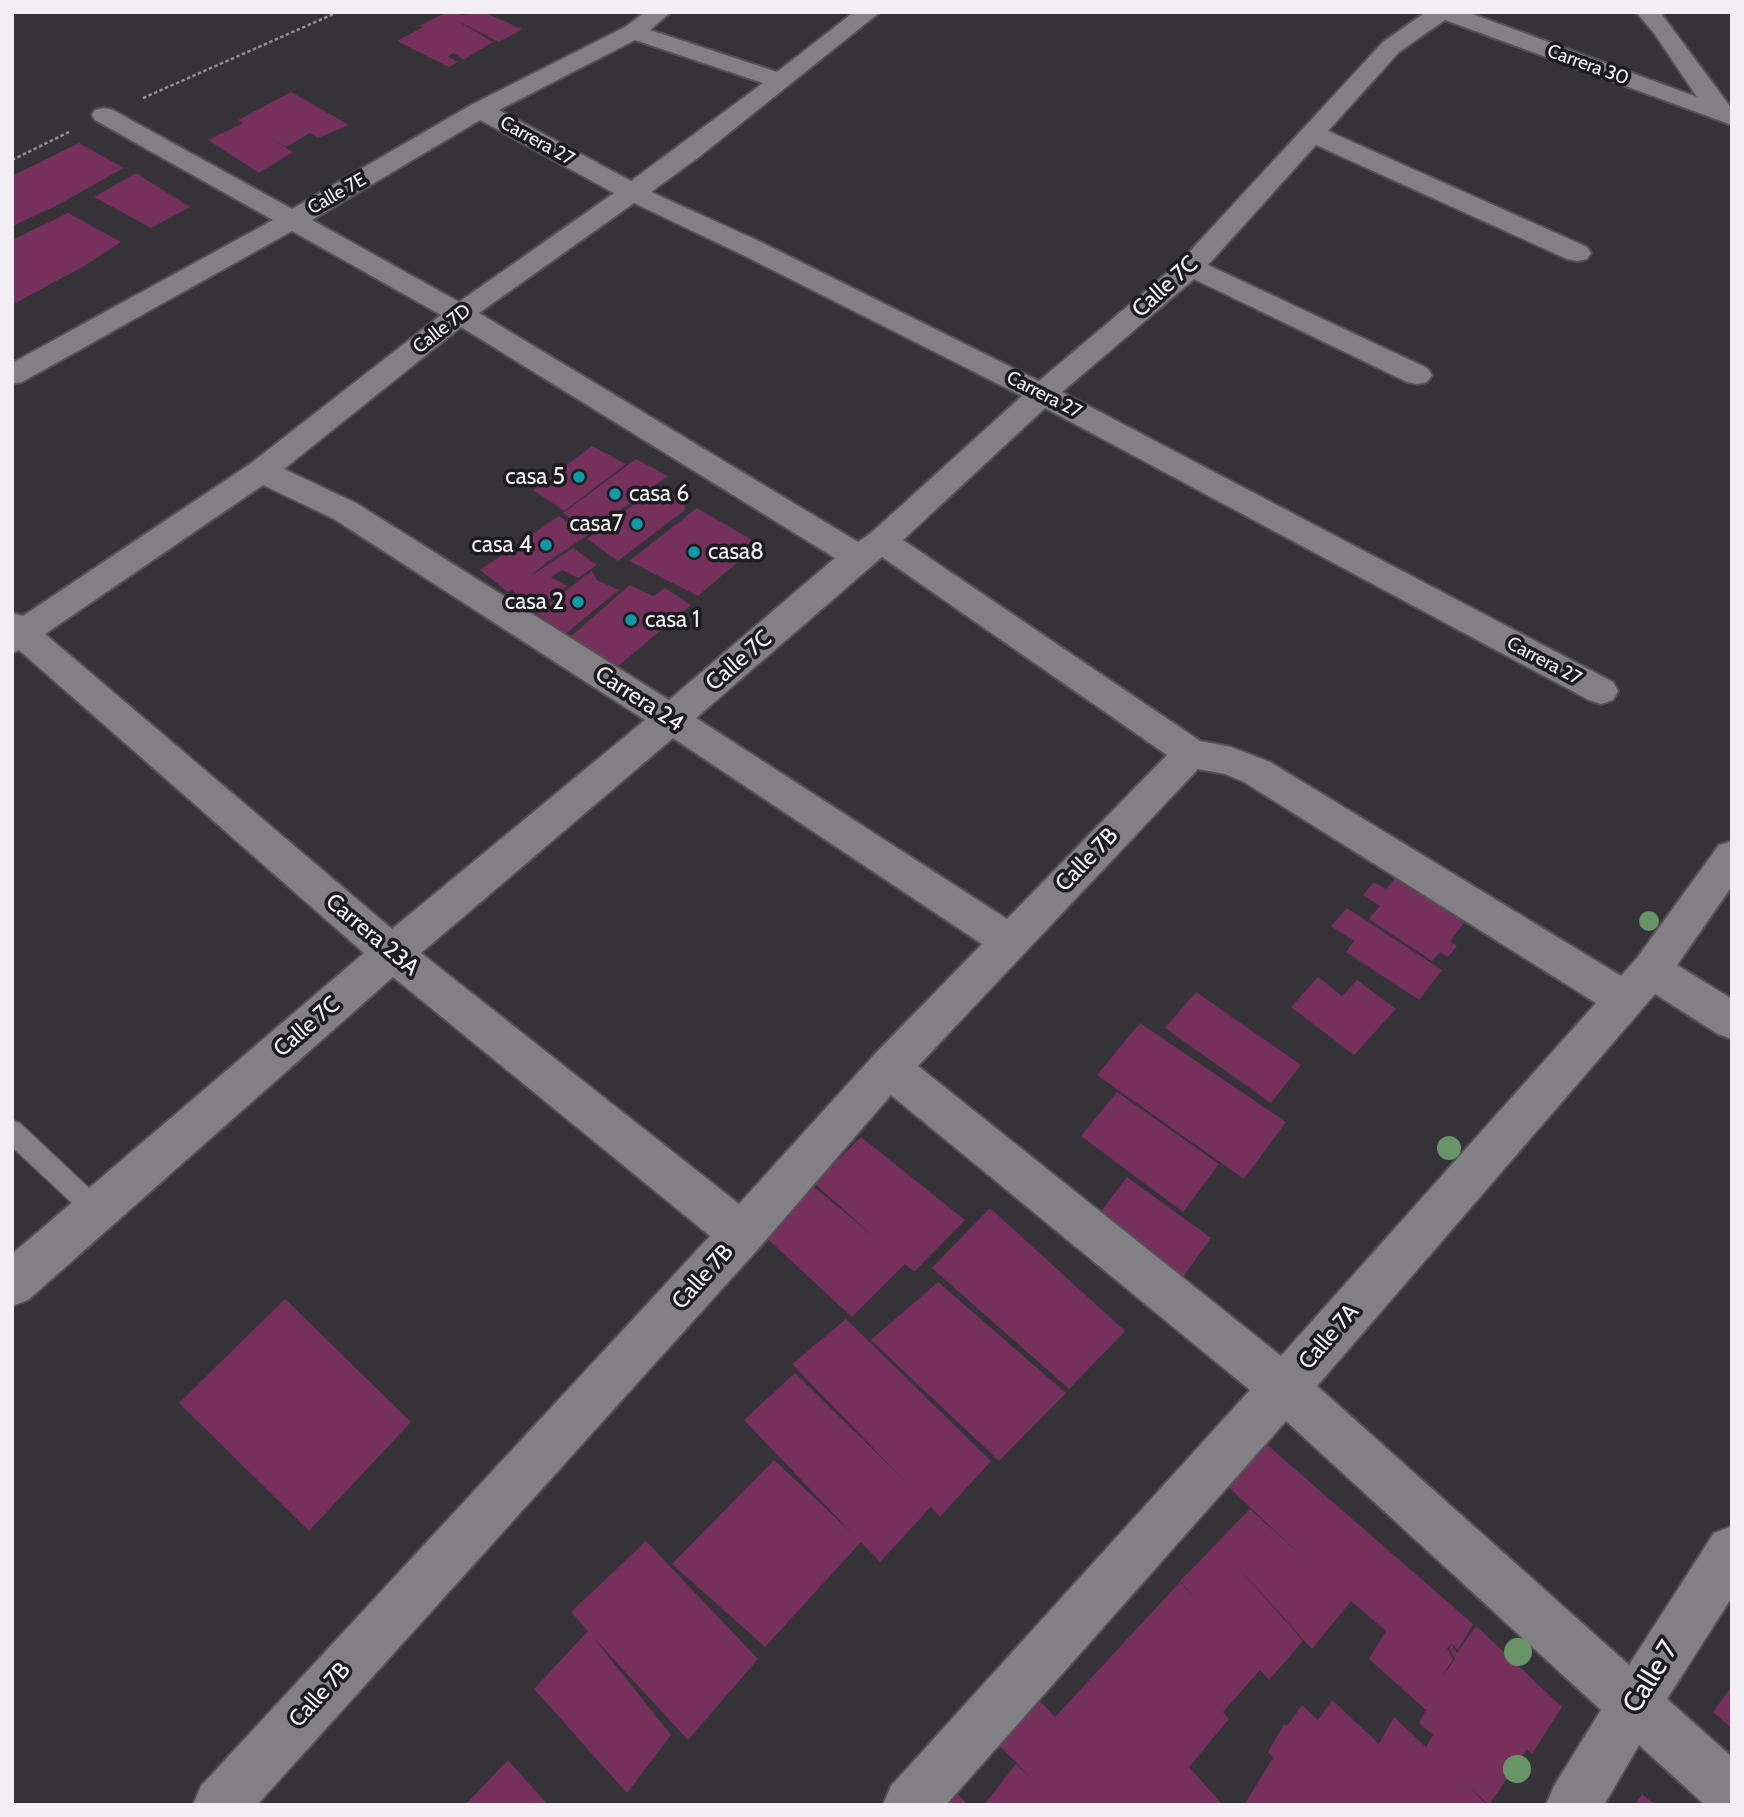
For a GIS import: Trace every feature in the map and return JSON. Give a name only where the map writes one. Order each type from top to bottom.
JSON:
[{"type":"street","name":"Calle 7E","points":[[12,375],[291,220],[480,110],[633,32],[660,12]]},
{"type":"street","name":"Calle 7D","points":[[16,633],[261,471],[460,314],[633,193],[869,12]]},
{"type":"street","name":"Carrera 30","points":[[1443,12],[1726,116]]},
{"type":"street","name":"Calle 7C","points":[[12,1284],[392,953],[870,549],[1042,394],[1191,267],[1391,47],[1443,12]]},
{"type":"street","points":[[1647,12],[1662,28],[1726,116]]},
{"type":"street","points":[[633,32],[781,81]]},
{"type":"street","name":"Carrera 27","points":[[480,110],[633,193],[753,249],[1042,394],[1601,691]]},
{"type":"street","points":[[104,115],[460,314],[870,549],[1191,753],[1221,759],[1257,772],[1638,985],[1732,1021]]},
{"type":"street","points":[[1313,134],[1577,253]]},
{"type":"street","points":[[1191,267],[1417,375]]},
{"type":"street","name":"Carrera 24","points":[[261,471],[345,511],[671,719],[1009,941]]},
{"type":"street","name":"Carrera 23A","points":[[16,633],[392,953],[742,1234]]},
{"type":"street","name":"Calle 7B","points":[[220,1805],[742,1234],[889,1068],[1191,753]]},
{"type":"street","name":"Calle 7A","points":[[910,1805],[1284,1388],[1638,985],[1732,856]]},
{"type":"street","points":[[889,1068],[1284,1388],[1732,1793]]},
{"type":"street","name":"Calle 7","points":[[1573,1805],[1732,1551]]},
{"type":"lane","points":[[12,1131],[97,1211]]},
{"type":"path","points":[[12,160],[104,115],[338,12]]},
{"type":"building","points":[[447,12],[462,15],[483,12],[522,29],[499,42],[454,19],[493,42],[463,60],[454,53],[448,56],[458,62],[449,67],[397,41]]},
{"type":"building","points":[[291,92],[349,125],[318,138],[310,133],[286,147],[272,139],[293,152],[259,173],[208,140],[243,123],[238,120]]},
{"type":"building","points":[[79,143],[124,168],[54,207],[12,226],[12,176]]},
{"type":"building","points":[[136,173],[190,207],[151,228],[94,197]]},
{"type":"building","points":[[68,213],[121,242],[84,266],[12,305],[12,240]]},
{"type":"building","name":"casa 5","points":[[592,446],[626,464],[564,511],[533,490]]},
{"type":"building","name":"casa 6","points":[[636,459],[668,476],[591,531],[563,513]]},
{"type":"building","name":"casa7","points":[[661,485],[665,492],[680,496],[686,509],[618,561],[587,539]]},
{"type":"building","name":"casa8","points":[[697,508],[759,544],[698,596],[629,561]]},
{"type":"building","name":"casa 4","points":[[559,516],[588,535],[531,576],[573,548],[597,565],[578,578],[562,570],[551,577],[567,586],[533,612],[512,589],[508,592],[480,570]]},
{"type":"building","name":"casa 2","points":[[592,571],[597,580],[619,590],[564,635],[536,613]]},
{"type":"building","name":"casa 1","points":[[630,585],[653,596],[665,588],[691,605],[617,667],[569,638]]},
{"type":"building","points":[[1399,874],[1468,918],[1450,941],[1457,946],[1448,957],[1440,952],[1432,961],[1369,919],[1380,906],[1363,895],[1374,882],[1386,889]]},
{"type":"building","points":[[1347,908],[1442,970],[1419,1000],[1346,952],[1354,941],[1331,926]]},
{"type":"building","points":[[1318,977],[1342,996],[1357,980],[1396,1009],[1354,1055],[1291,1007]]},
{"type":"building","points":[[1196,992],[1301,1065],[1271,1103],[1165,1028]]},
{"type":"building","points":[[1140,1023],[1286,1122],[1244,1179],[1097,1075]]},
{"type":"building","points":[[1117,1092],[1219,1164],[1183,1212],[1081,1136]]},
{"type":"building","points":[[861,1137],[965,1220],[914,1272],[905,1264],[852,1317],[760,1232],[807,1181],[873,1236],[814,1183]]},
{"type":"building","points":[[1127,1177],[1211,1238],[1176,1287],[1092,1223]]},
{"type":"building","points":[[990,1208],[1125,1331],[1069,1389],[932,1268]]},
{"type":"building","points":[[938,1282],[1066,1393],[999,1461],[871,1340]]},
{"type":"building","points":[[285,1299],[411,1422],[309,1531],[179,1403]]},
{"type":"building","points":[[846,1319],[991,1461],[940,1517],[931,1507],[880,1562],[861,1542],[765,1647],[672,1564],[774,1460],[852,1533],[744,1420],[795,1373],[905,1481],[792,1364]]},
{"type":"building","points":[[1257,1436],[1473,1624],[1458,1650],[1452,1644],[1447,1648],[1453,1659],[1441,1678],[1455,1659],[1449,1648],[1452,1645],[1457,1653],[1476,1626],[1562,1707],[1532,1754],[1527,1749],[1489,1805],[1469,1787],[1487,1805],[1244,1805],[1273,1758],[1268,1752],[1284,1724],[1287,1726],[1302,1705],[1318,1720],[1332,1700],[1379,1744],[1394,1717],[1426,1747],[1433,1735],[1419,1723],[1426,1710],[1369,1659],[1386,1631],[1351,1601],[1312,1649],[1236,1565],[1303,1641],[1269,1680],[1260,1670],[1223,1712],[1229,1719],[1189,1767],[1223,1805],[984,1805],[1016,1764],[1032,1779],[996,1742],[1034,1695],[1055,1717],[1180,1582],[1198,1602],[1180,1581],[1250,1509],[1305,1559],[1221,1480]]},
{"type":"building","points":[[646,1541],[758,1659],[688,1740],[593,1637],[671,1735],[627,1793],[534,1689],[588,1631],[571,1612]]},
{"type":"building","points":[[1732,1686],[1732,1729],[1713,1712]]},
{"type":"building","points":[[508,1760],[548,1805],[465,1805]]},
{"type":"building","points":[[953,1789],[968,1805],[941,1805]]},
{"type":"building","points":[[1642,1794],[1656,1805],[1635,1805]]},
{"type":"place","name":"casa 5","points":[[579,477]]},
{"type":"place","name":"casa 6","points":[[615,494]]},
{"type":"place","name":"casa7","points":[[637,524]]},
{"type":"place","name":"casa 4","points":[[546,545]]},
{"type":"place","name":"casa8","points":[[694,552]]},
{"type":"place","name":"casa 2","points":[[578,602]]},
{"type":"place","name":"casa 1","points":[[631,620]]}]
